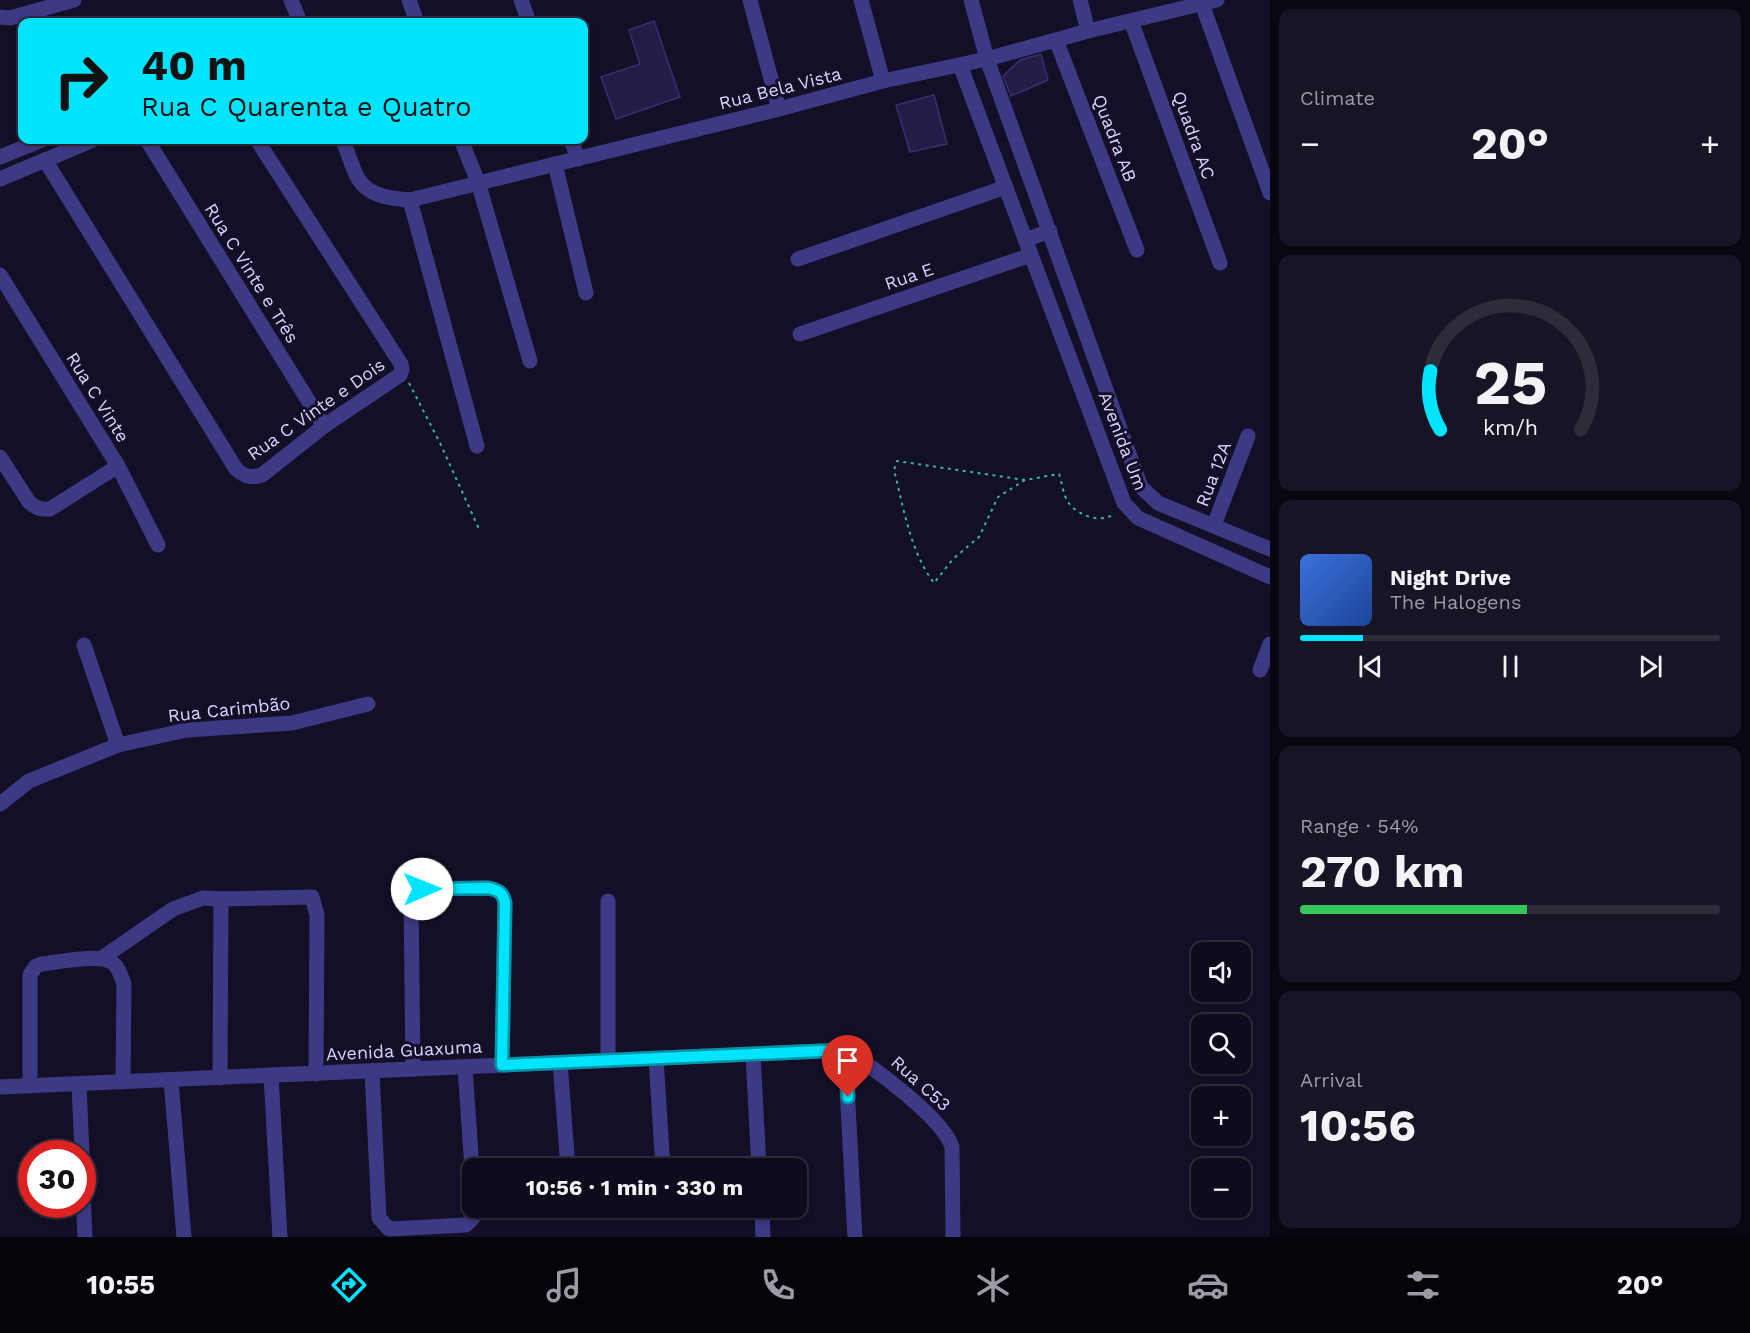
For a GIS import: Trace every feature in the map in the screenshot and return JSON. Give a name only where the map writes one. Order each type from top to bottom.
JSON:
[{"type":"street","points":[[0,16],[10,18],[47,4],[74,0]]},
{"type":"street","points":[[291,0],[298,18]]},
{"type":"street","points":[[409,0],[416,18]]},
{"type":"street","points":[[521,0],[528,18]]},
{"type":"street","points":[[750,0],[779,109]]},
{"type":"street","points":[[861,0],[884,81]]},
{"type":"street","name":"Avenida Um","points":[[971,0],[987,59],[1141,487],[1158,503],[1270,549]]},
{"type":"street","points":[[1080,0],[1089,31]]},
{"type":"street","points":[[1210,2],[1270,193]]},
{"type":"street","name":"Rua Bela Vista","points":[[344,144],[357,178],[369,191],[386,198],[410,200],[884,81],[987,59],[1131,21],[1180,4],[1210,2]]},
{"type":"street","name":"Quadra AC","points":[[1131,21],[1220,263]]},
{"type":"street","name":"Quadra AB","points":[[1056,40],[1137,250]]},
{"type":"street","points":[[996,84],[997,73],[1006,54]]},
{"type":"street","name":"Avenida Um","points":[[960,65],[1124,503],[1138,518],[1270,577]]},
{"type":"street","points":[[0,157],[32,144]]},
{"type":"street","points":[[0,179],[83,144]]},
{"type":"street","name":"Rua C Vinte e Três","points":[[149,144],[324,426]]},
{"type":"street","name":"Rua C Vinte e Dois","points":[[45,160],[236,469],[252,478],[262,475],[324,426],[400,375],[402,370],[401,364],[260,144]]},
{"type":"street","points":[[463,144],[478,182],[530,361]]},
{"type":"street","points":[[572,144],[578,159]]},
{"type":"street","points":[[555,164],[586,293]]},
{"type":"street","points":[[798,259],[1006,187]]},
{"type":"street","points":[[410,200],[477,447]]},
{"type":"street","points":[[1025,240],[1050,231]]},
{"type":"street","name":"Rua E","points":[[800,334],[1031,255]]},
{"type":"street","name":"Rua C Vinte","points":[[0,275],[118,466],[45,510],[34,507],[29,502],[0,457]]},
{"type":"street","name":"Rua 12A","points":[[1214,525],[1248,436]]},
{"type":"street","points":[[118,466],[158,544]]},
{"type":"street","points":[[1260,670],[1270,644]]},
{"type":"street","points":[[84,645],[118,745]]},
{"type":"street","name":"Rua Carimbão","points":[[0,804],[29,781],[118,745],[187,730],[292,723],[368,704]]},
{"type":"street","points":[[413,1069],[411,898],[415,892],[422,889],[488,888],[498,890],[504,896],[502,1065]]},
{"type":"street","points":[[30,1086],[30,975],[36,966],[102,958],[173,909],[203,898],[312,897],[317,915],[316,1074]]},
{"type":"street","points":[[220,1078],[221,898]]},
{"type":"street","points":[[608,901],[608,1061]]},
{"type":"street","points":[[102,958],[113,963],[124,984],[123,1082]]},
{"type":"street","points":[[845,1050],[855,1237]]},
{"type":"street","name":"Avenida Guaxuma","points":[[0,1087],[845,1050]]},
{"type":"street","name":"Rua C53","points":[[845,1050],[874,1068],[949,1136],[952,1147],[954,1237]]},
{"type":"street","points":[[753,1054],[758,1158]]},
{"type":"street","points":[[656,1059],[662,1158]]},
{"type":"street","points":[[560,1063],[567,1158]]},
{"type":"street","points":[[465,1067],[471,1158]]},
{"type":"street","points":[[372,1071],[379,1218],[382,1223],[389,1229],[465,1225],[473,1218]]},
{"type":"street","points":[[271,1075],[280,1237]]},
{"type":"street","points":[[171,1080],[184,1237]]},
{"type":"street","points":[[79,1084],[81,1140]]},
{"type":"street","points":[[84,1218],[85,1237]]},
{"type":"street","points":[[762,1218],[763,1237]]},
{"type":"path","points":[[402,370],[440,443],[479,529]]},
{"type":"path","points":[[1025,480],[998,497],[979,537],[953,559],[934,584],[923,569],[912,542],[894,470],[897,461],[1025,480],[1059,474],[1067,501],[1078,512],[1097,518],[1108,518],[1124,503]]},
{"type":"building","points":[[654,21],[680,97],[616,119],[601,77],[640,64],[629,30]]},
{"type":"building","points":[[1041,54],[1048,80],[1011,96],[1003,76],[1020,60]]},
{"type":"building","points":[[934,95],[947,144],[910,152],[896,105]]},
{"type":"route","points":[[422,889],[488,888],[498,890],[504,896],[502,1065],[845,1050],[848,1097]]}]
